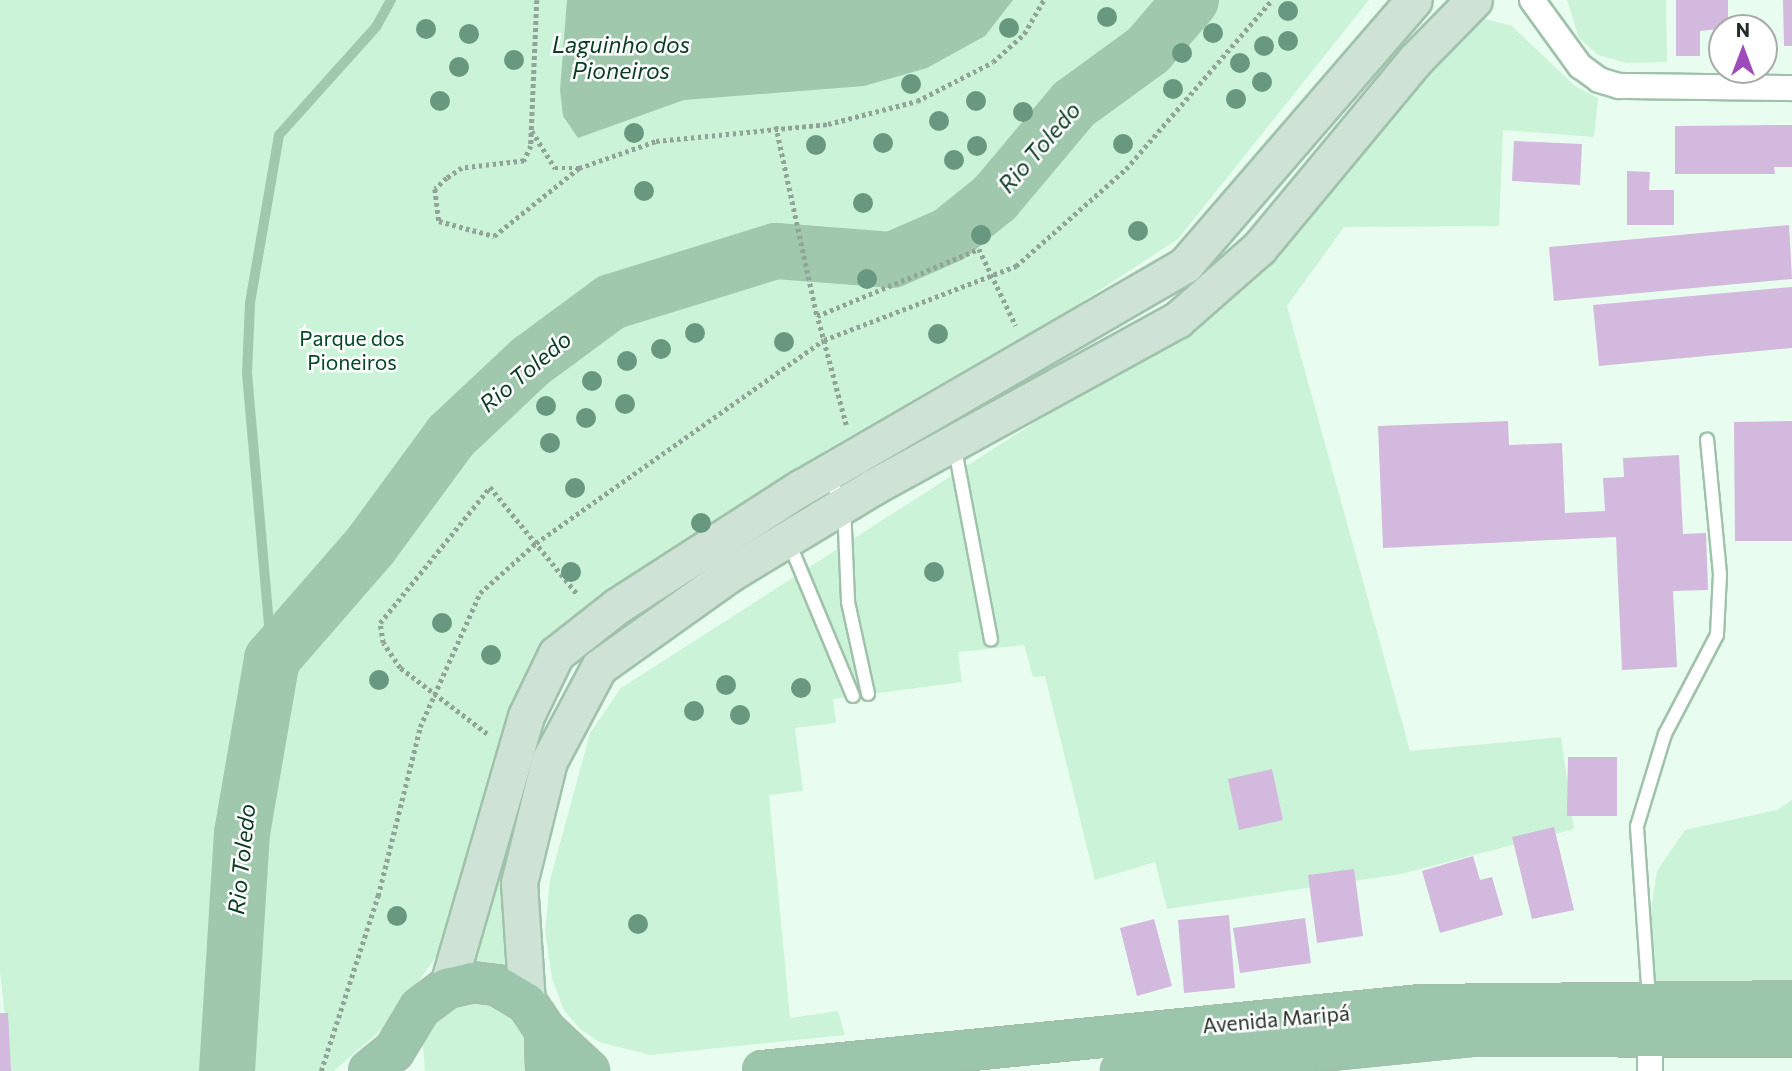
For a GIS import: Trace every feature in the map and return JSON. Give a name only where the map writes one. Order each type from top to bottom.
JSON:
[{"type":"main road","points":[[369,1071],[407,1029],[420,1008],[447,988],[497,985],[536,1017],[589,1071]]},
{"type":"main road","name":"Avenida Maripá","points":[[763,1071],[1421,1005],[1650,1035],[1792,1001]]},
{"type":"main road","points":[[536,1017],[546,1071]]},
{"type":"main road","points":[[406,1071],[407,1029]]},
{"type":"main road","name":"Avenida Maripá","points":[[1121,1071],[1474,1036],[1792,1037]]},
{"type":"street","points":[[536,1017],[519,883],[549,761],[571,713],[599,667],[732,573],[840,465],[1185,265],[1213,240],[1414,0]]},
{"type":"street","points":[[447,988],[514,755],[538,684],[556,654],[599,620],[781,523],[844,505],[1177,320],[1228,279],[1474,0]]},
{"type":"street","points":[[1532,0],[1580,66],[1599,80],[1619,86],[1792,88]]},
{"type":"lane","points":[[1650,1035],[1637,826],[1665,734],[1717,635],[1720,574],[1707,440]]},
{"type":"lane","points":[[954,443],[991,640]]},
{"type":"lane","points":[[840,465],[848,602],[868,694]]},
{"type":"lane","points":[[781,523],[853,696]]},
{"type":"path","points":[[537,0],[532,131],[524,161],[462,168],[435,189],[439,221],[494,236],[579,168]]},
{"type":"path","points":[[532,131],[555,168],[579,168],[656,141],[868,116],[963,80],[1024,34],[1044,0]]},
{"type":"path","points":[[321,1071],[378,896],[433,693],[480,593],[536,543],[824,340],[992,277],[1017,265],[1126,169],[1272,0]]},
{"type":"path","points":[[776,126],[790,204],[824,340],[840,465]]},
{"type":"path","points":[[817,316],[979,249],[1030,357]]},
{"type":"path","points":[[514,755],[400,668],[383,643],[380,623],[490,486],[599,620]]},
{"type":"green space","name":"Parque dos Pioneiros","points":[[0,0],[1369,0],[1178,239],[1074,307],[826,450],[557,633],[440,951],[389,1023],[334,1071],[11,1071],[0,971]]},
{"type":"green space","points":[[1567,0],[1666,0],[1667,62],[1626,63],[1598,55],[1579,38]]},
{"type":"green space","points":[[1481,18],[1512,26],[1575,86],[1598,98],[1594,137],[1503,130],[1499,226],[1344,227],[1287,306],[1410,751],[1561,737],[1574,829],[1401,874],[1167,909],[1155,862],[1095,880],[1045,676],[1033,677],[1024,645],[958,652],[962,682],[833,699],[836,723],[795,728],[803,791],[769,795],[790,1018],[838,1011],[845,1035],[651,1055],[599,1042],[580,1029],[564,1010],[552,978],[545,931],[550,880],[590,733],[621,688],[1216,306],[1256,274],[1461,31]]},
{"type":"green space","points":[[1792,800],[1792,981],[1640,981],[1657,871],[1685,830],[1777,810]]},
{"type":"green space","points":[[498,877],[507,879],[512,973],[468,963]]},
{"type":"green space","points":[[459,997],[509,1007],[528,1037],[524,1071],[425,1071],[422,1034],[430,1018]]},
{"type":"water","name":"Laguinho dos Pioneiros","points":[[567,0],[1013,0],[985,36],[927,68],[864,86],[684,100],[578,138],[563,116],[560,90]]},
{"type":"building","points":[[1676,0],[1728,0],[1728,14],[1708,14],[1708,30],[1700,31],[1700,56],[1676,56]]},
{"type":"building","points":[[1783,0],[1792,0],[1792,46],[1784,46]]},
{"type":"building","points":[[1792,125],[1792,167],[1774,167],[1775,174],[1675,174],[1675,126]]},
{"type":"building","points":[[1514,141],[1582,144],[1580,185],[1512,181]]},
{"type":"building","points":[[1627,171],[1650,172],[1649,190],[1674,190],[1674,225],[1627,225]]},
{"type":"building","points":[[1789,225],[1792,279],[1554,301],[1549,247]]},
{"type":"building","points":[[1792,287],[1792,348],[1599,366],[1593,305]]},
{"type":"building","points":[[1508,421],[1509,445],[1562,443],[1565,513],[1605,511],[1603,478],[1624,477],[1623,458],[1679,455],[1683,534],[1706,533],[1708,590],[1673,591],[1677,667],[1622,670],[1616,537],[1383,548],[1378,426]]},
{"type":"building","points":[[1792,421],[1792,541],[1735,541],[1734,422]]},
{"type":"building","points":[[1568,757],[1617,757],[1617,816],[1567,816]]},
{"type":"building","points":[[1272,769],[1283,820],[1239,830],[1228,779]]},
{"type":"building","points":[[1554,827],[1574,910],[1532,919],[1512,837]]},
{"type":"building","points":[[1473,856],[1480,880],[1492,877],[1503,915],[1440,933],[1422,871]]},
{"type":"building","points":[[1354,869],[1363,936],[1317,943],[1308,875]]},
{"type":"building","points":[[1229,915],[1235,988],[1184,993],[1178,920]]},
{"type":"building","points":[[1305,918],[1311,963],[1240,973],[1233,928]]},
{"type":"building","points":[[1154,919],[1172,986],[1137,996],[1120,928]]},
{"type":"building","points":[[0,1013],[8,1013],[11,1071],[0,1071]]},
{"type":"waterway","points":[[272,659],[247,373],[250,303],[279,135],[376,27],[391,0]]},
{"type":"waterway","name":"Rio Toledo","points":[[227,1071],[242,833],[272,659],[371,545],[451,436],[531,361],[611,302],[776,251],[892,260],[949,235],[995,198],[1074,104],[1148,50],[1191,0]]}]
